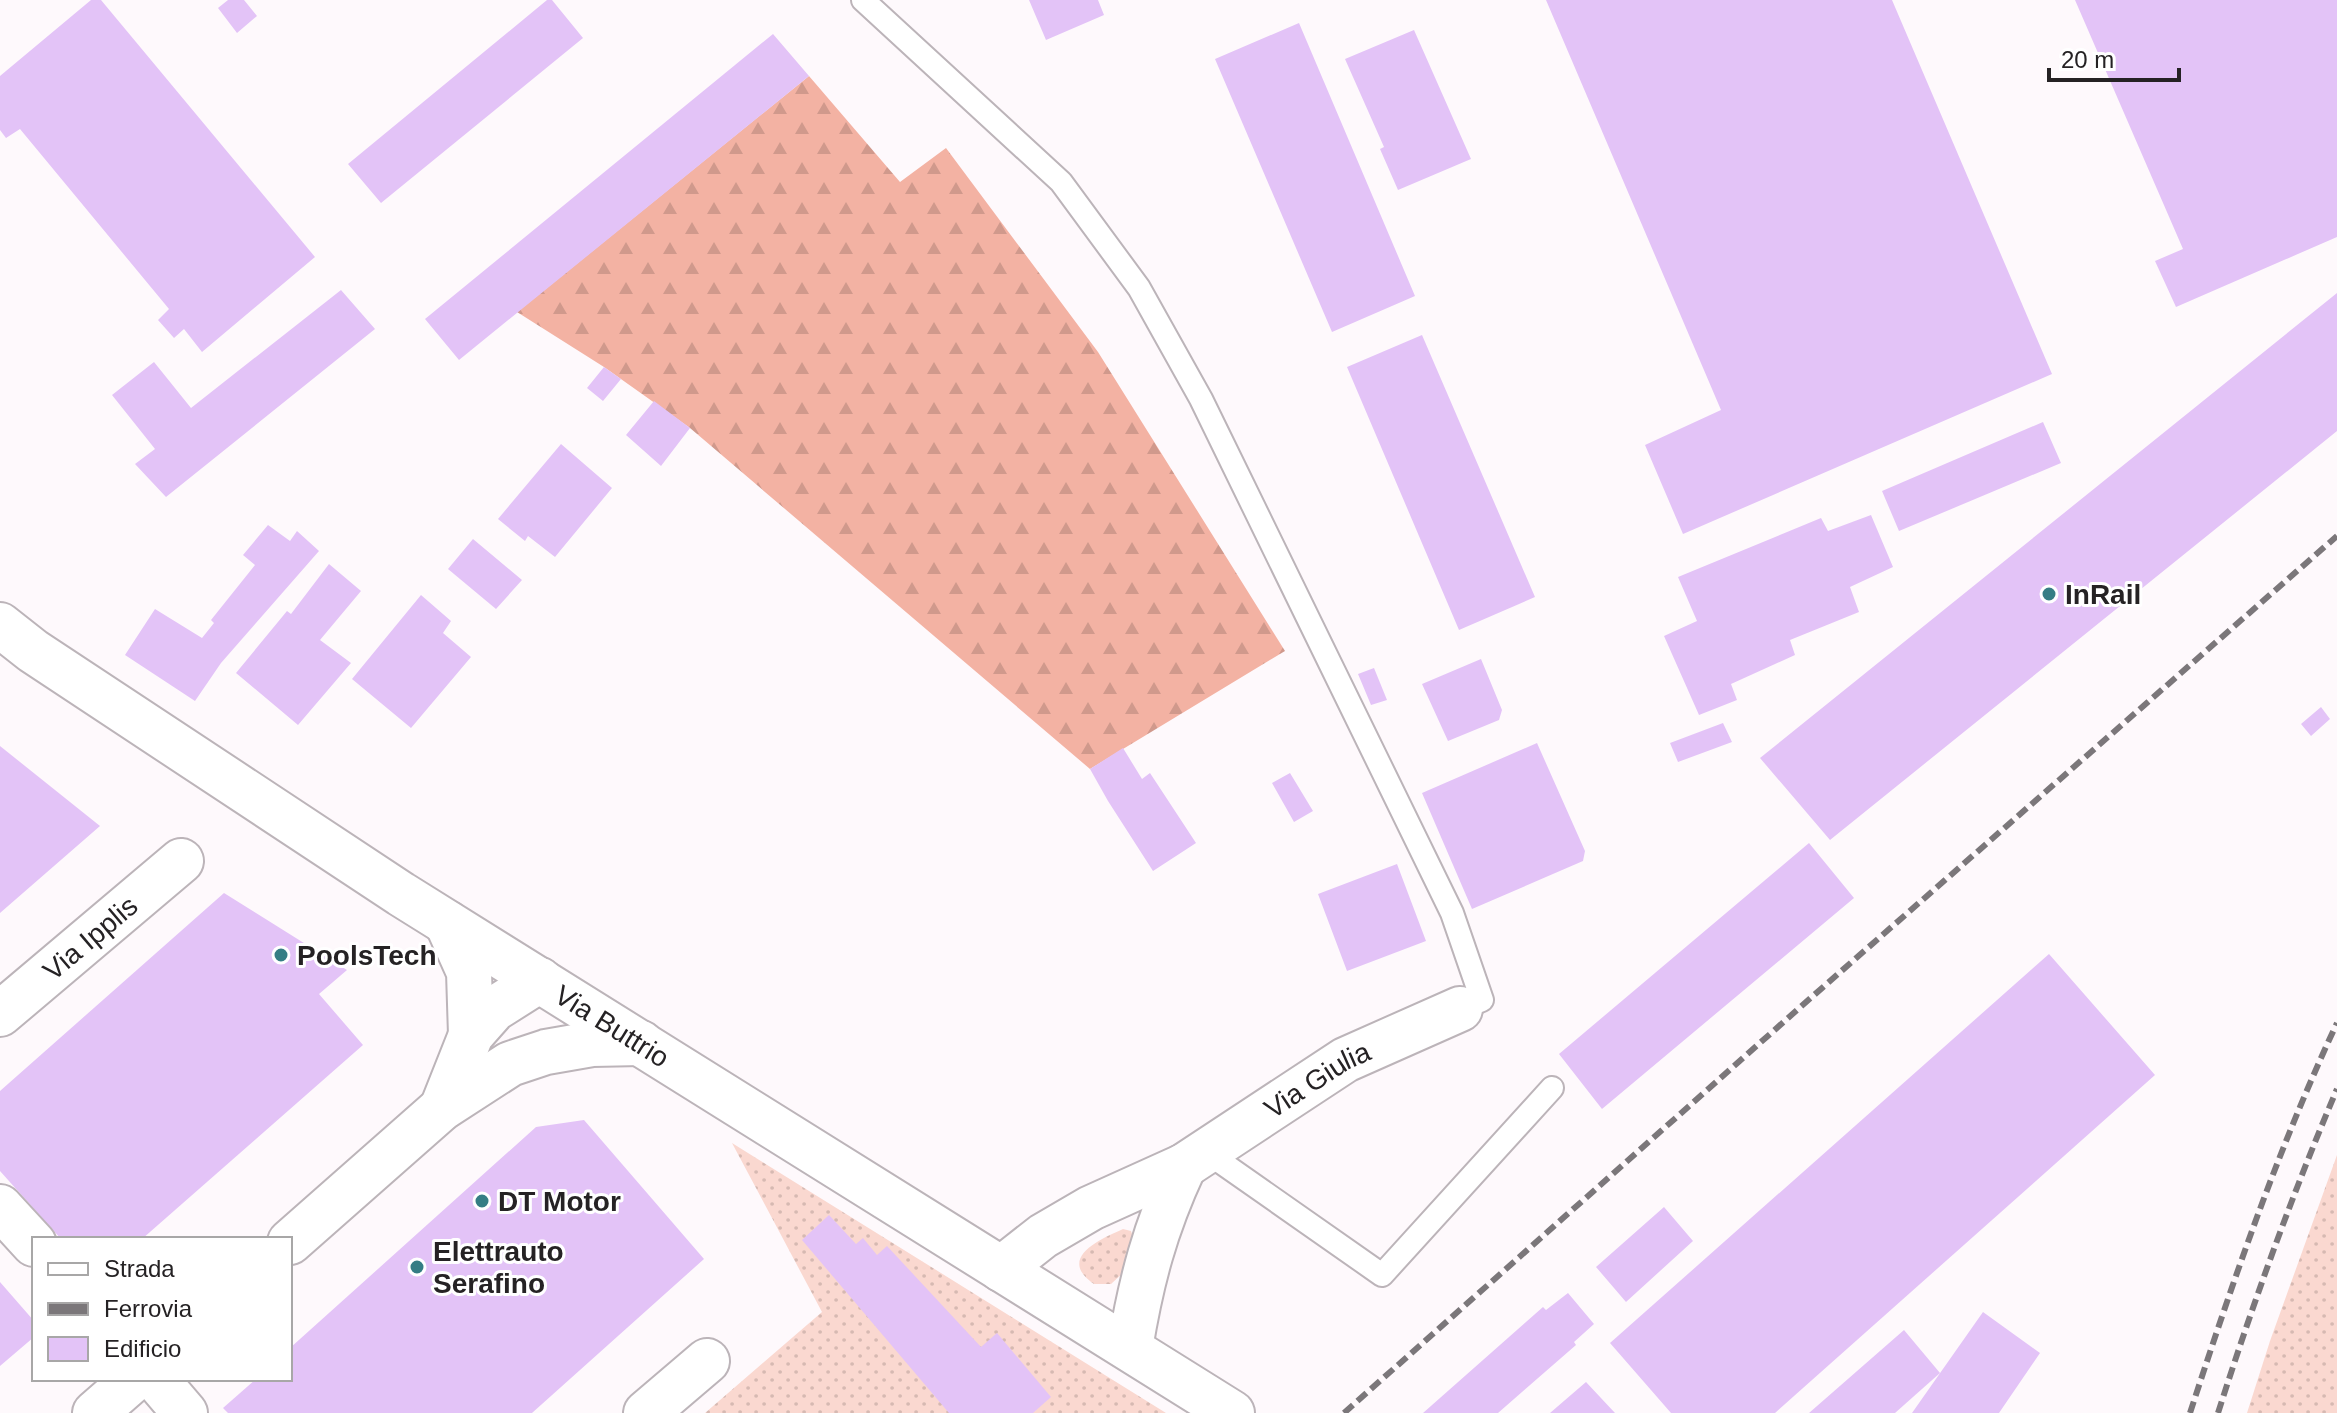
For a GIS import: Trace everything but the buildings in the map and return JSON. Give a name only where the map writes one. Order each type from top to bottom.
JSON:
[{"type":"street","name":"Via Buttrio","points":[[0,625],[33,651],[447,923],[1232,1413]]},
{"type":"street","name":"Via Ipplis","points":[[0,1014],[181,861]]},
{"type":"street","points":[[447,923],[469,972],[471,1035]]},
{"type":"street","points":[[442,1108],[471,1035],[494,1009],[540,980]]},
{"type":"street","points":[[510,1064],[529,1030],[540,980]]},
{"type":"street","name":"Via Giulia","points":[[1001,1269],[1043,1236],[1091,1208],[1195,1159],[1345,1060],[1460,1009]]},
{"type":"street","points":[[292,1240],[442,1108],[510,1064],[546,1052],[592,1044],[641,1043]]},
{"type":"street","points":[[1130,1348],[1146,1262],[1164,1209],[1195,1159]]},
{"type":"street","points":[[0,1207],[32,1242]]},
{"type":"street","points":[[646,1413],[707,1361]]},
{"type":"street","points":[[95,1413],[132,1381]]},
{"type":"street","points":[[158,1381],[185,1413]]},
{"type":"lane","points":[[863,0],[1061,182],[1139,288],[1201,399],[1452,913],[1482,1000],[1460,1009]]},
{"type":"lane","points":[[1195,1159],[1382,1275],[1552,1088]]},
{"type":"shaded area","points":[[732,1143],[1166,1413],[705,1413],[822,1312]]},
{"type":"shaded area","points":[[2337,1155],[2337,1413],[2247,1413],[2270,1341]]},
{"type":"shaded area","points":[[1123,1229],[1131,1231],[1133,1237],[1124,1272],[1111,1284],[1094,1284],[1083,1275],[1079,1266],[1081,1258],[1094,1244]]},
{"type":"green space","points":[[809,76],[900,182],[946,148],[1098,352],[1285,651],[1090,769],[690,428],[604,367],[517,312]]},
{"type":"railway","points":[[1344,1413],[2337,536]]},
{"type":"railway","points":[[2190,1413],[2258,1216],[2295,1119],[2337,1023]]},
{"type":"railway","points":[[2218,1413],[2274,1250],[2337,1089]]},
{"type":"place","name":"InRail","points":[[2049,594]]},
{"type":"place","name":"PoolsTech","points":[[281,955]]},
{"type":"place","name":"DT Motor","points":[[482,1201]]},
{"type":"place","name":"Elettrauto Serafino","points":[[417,1267]]}]
